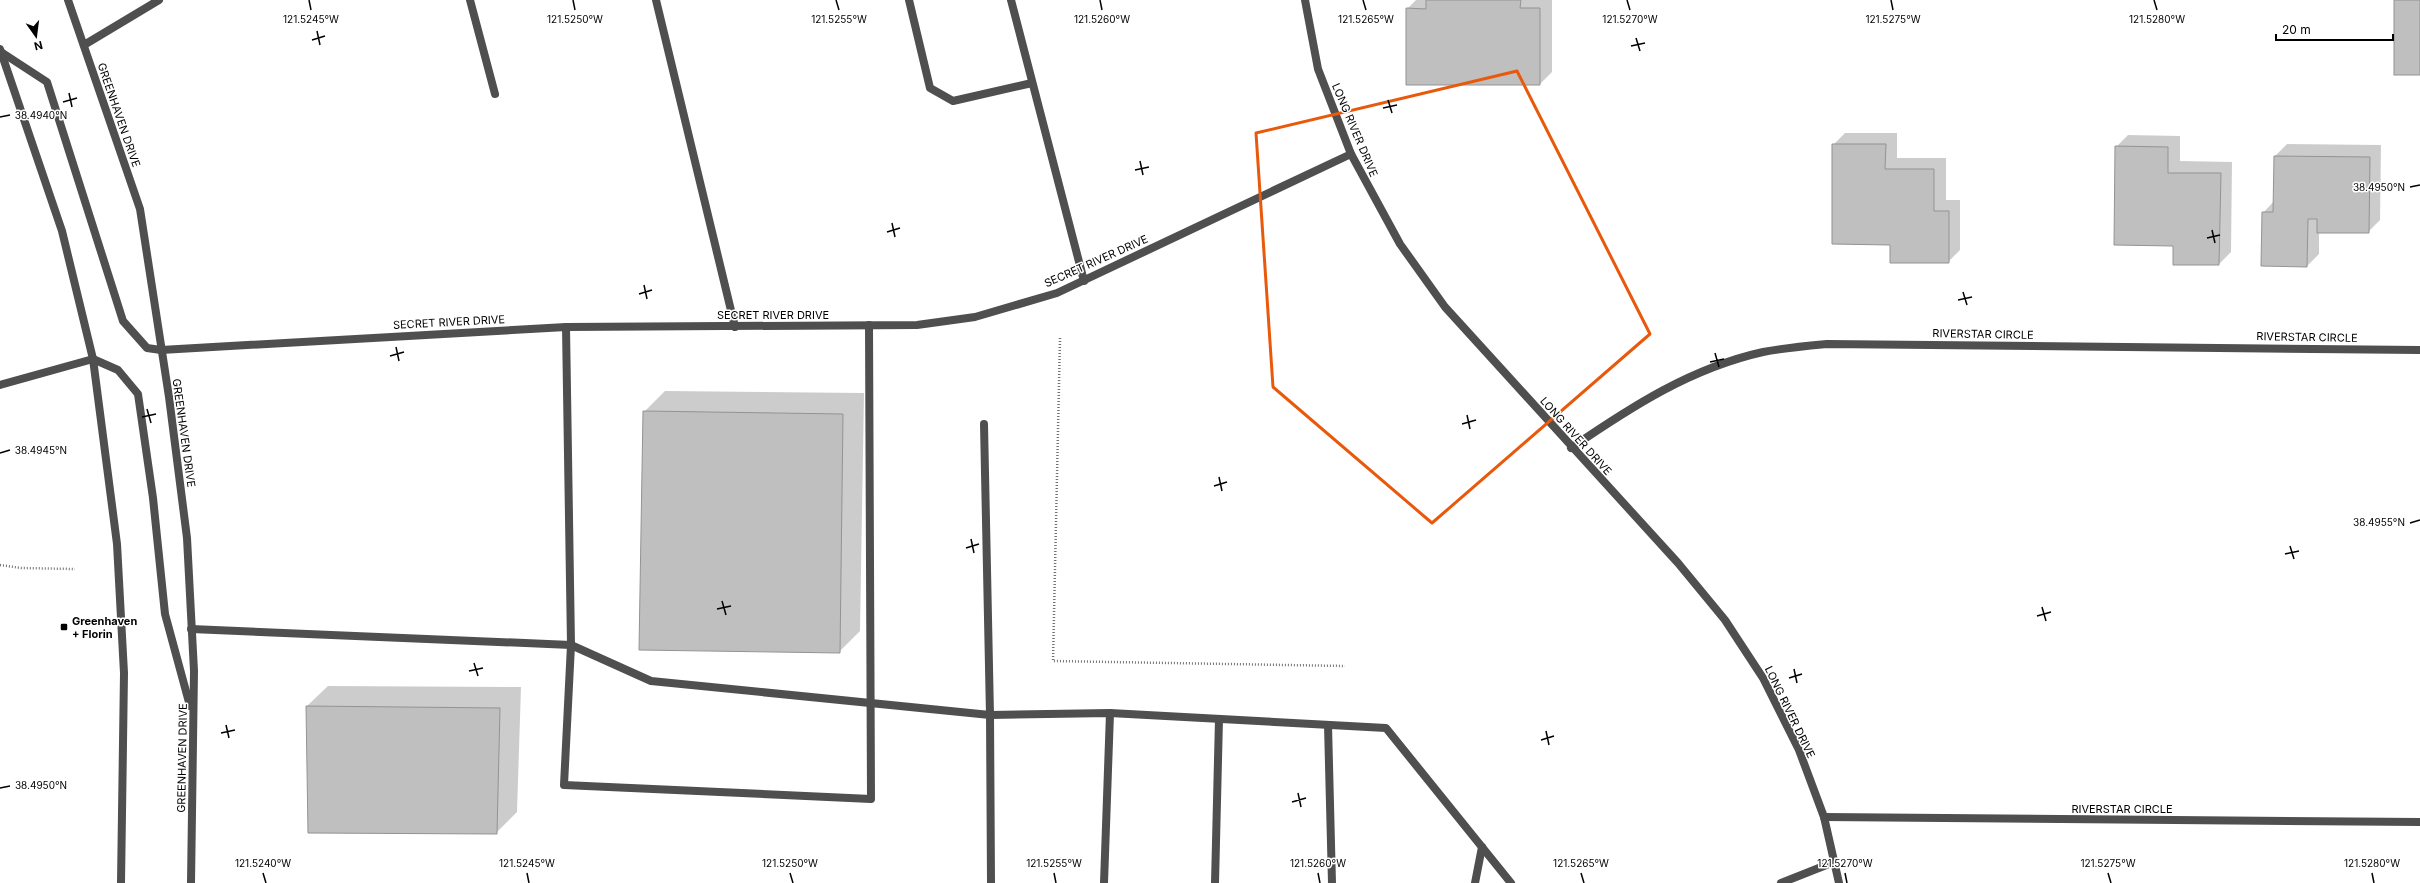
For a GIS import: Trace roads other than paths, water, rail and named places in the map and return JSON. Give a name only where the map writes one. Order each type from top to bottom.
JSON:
[{"type":"street","name":"GREENHAVEN DRIVE","points":[[68,0],[140,209],[161,350],[187,538],[194,671],[191,883]]},
{"type":"street","points":[[84,46],[159,0]]},
{"type":"street","points":[[470,0],[495,94]]},
{"type":"street","points":[[656,0],[735,327]]},
{"type":"street","points":[[909,0],[930,88],[953,101],[1032,83]]},
{"type":"street","points":[[1011,0],[1084,281]]},
{"type":"street","name":"LONG RIVER DRIVE","points":[[1305,0],[1318,69],[1351,154],[1400,244],[1445,307],[1571,448],[1678,563],[1725,620],[1763,678],[1799,750],[1824,817],[1839,883]]},
{"type":"street","points":[[0,50],[47,82],[123,322],[147,348],[161,350]]},
{"type":"street","points":[[0,50],[62,232],[93,359],[117,544],[124,673],[121,883]]},
{"type":"street","name":"SECRET RIVER DRIVE","points":[[161,350],[566,326],[735,327],[917,325],[975,317],[1057,293],[1351,154]]},
{"type":"street","points":[[566,326],[571,645],[564,785],[871,799],[869,325]]},
{"type":"street","name":"RIVERSTAR CIRCLE","points":[[1571,448],[1634,406],[1671,384],[1730,361],[1757,354],[1827,344],[2420,350]]},
{"type":"street","points":[[0,386],[93,359],[118,370],[138,394],[153,498],[165,614],[193,716]]},
{"type":"street","points":[[984,424],[990,715],[991,883]]},
{"type":"street","points":[[191,629],[571,645],[651,681],[990,715],[1110,713],[1386,728],[1511,883]]},
{"type":"street","points":[[1104,883],[1110,713]]},
{"type":"street","points":[[1215,883],[1219,719]]},
{"type":"street","points":[[1328,725],[1332,883]]},
{"type":"street","name":"RIVERSTAR CIRCLE","points":[[1824,817],[2420,822]]},
{"type":"street","points":[[1475,883],[1482,847]]},
{"type":"street","points":[[1781,883],[1834,862]]},
{"type":"place","name":"Greenhaven + Florin","points":[[64,627]]}]
